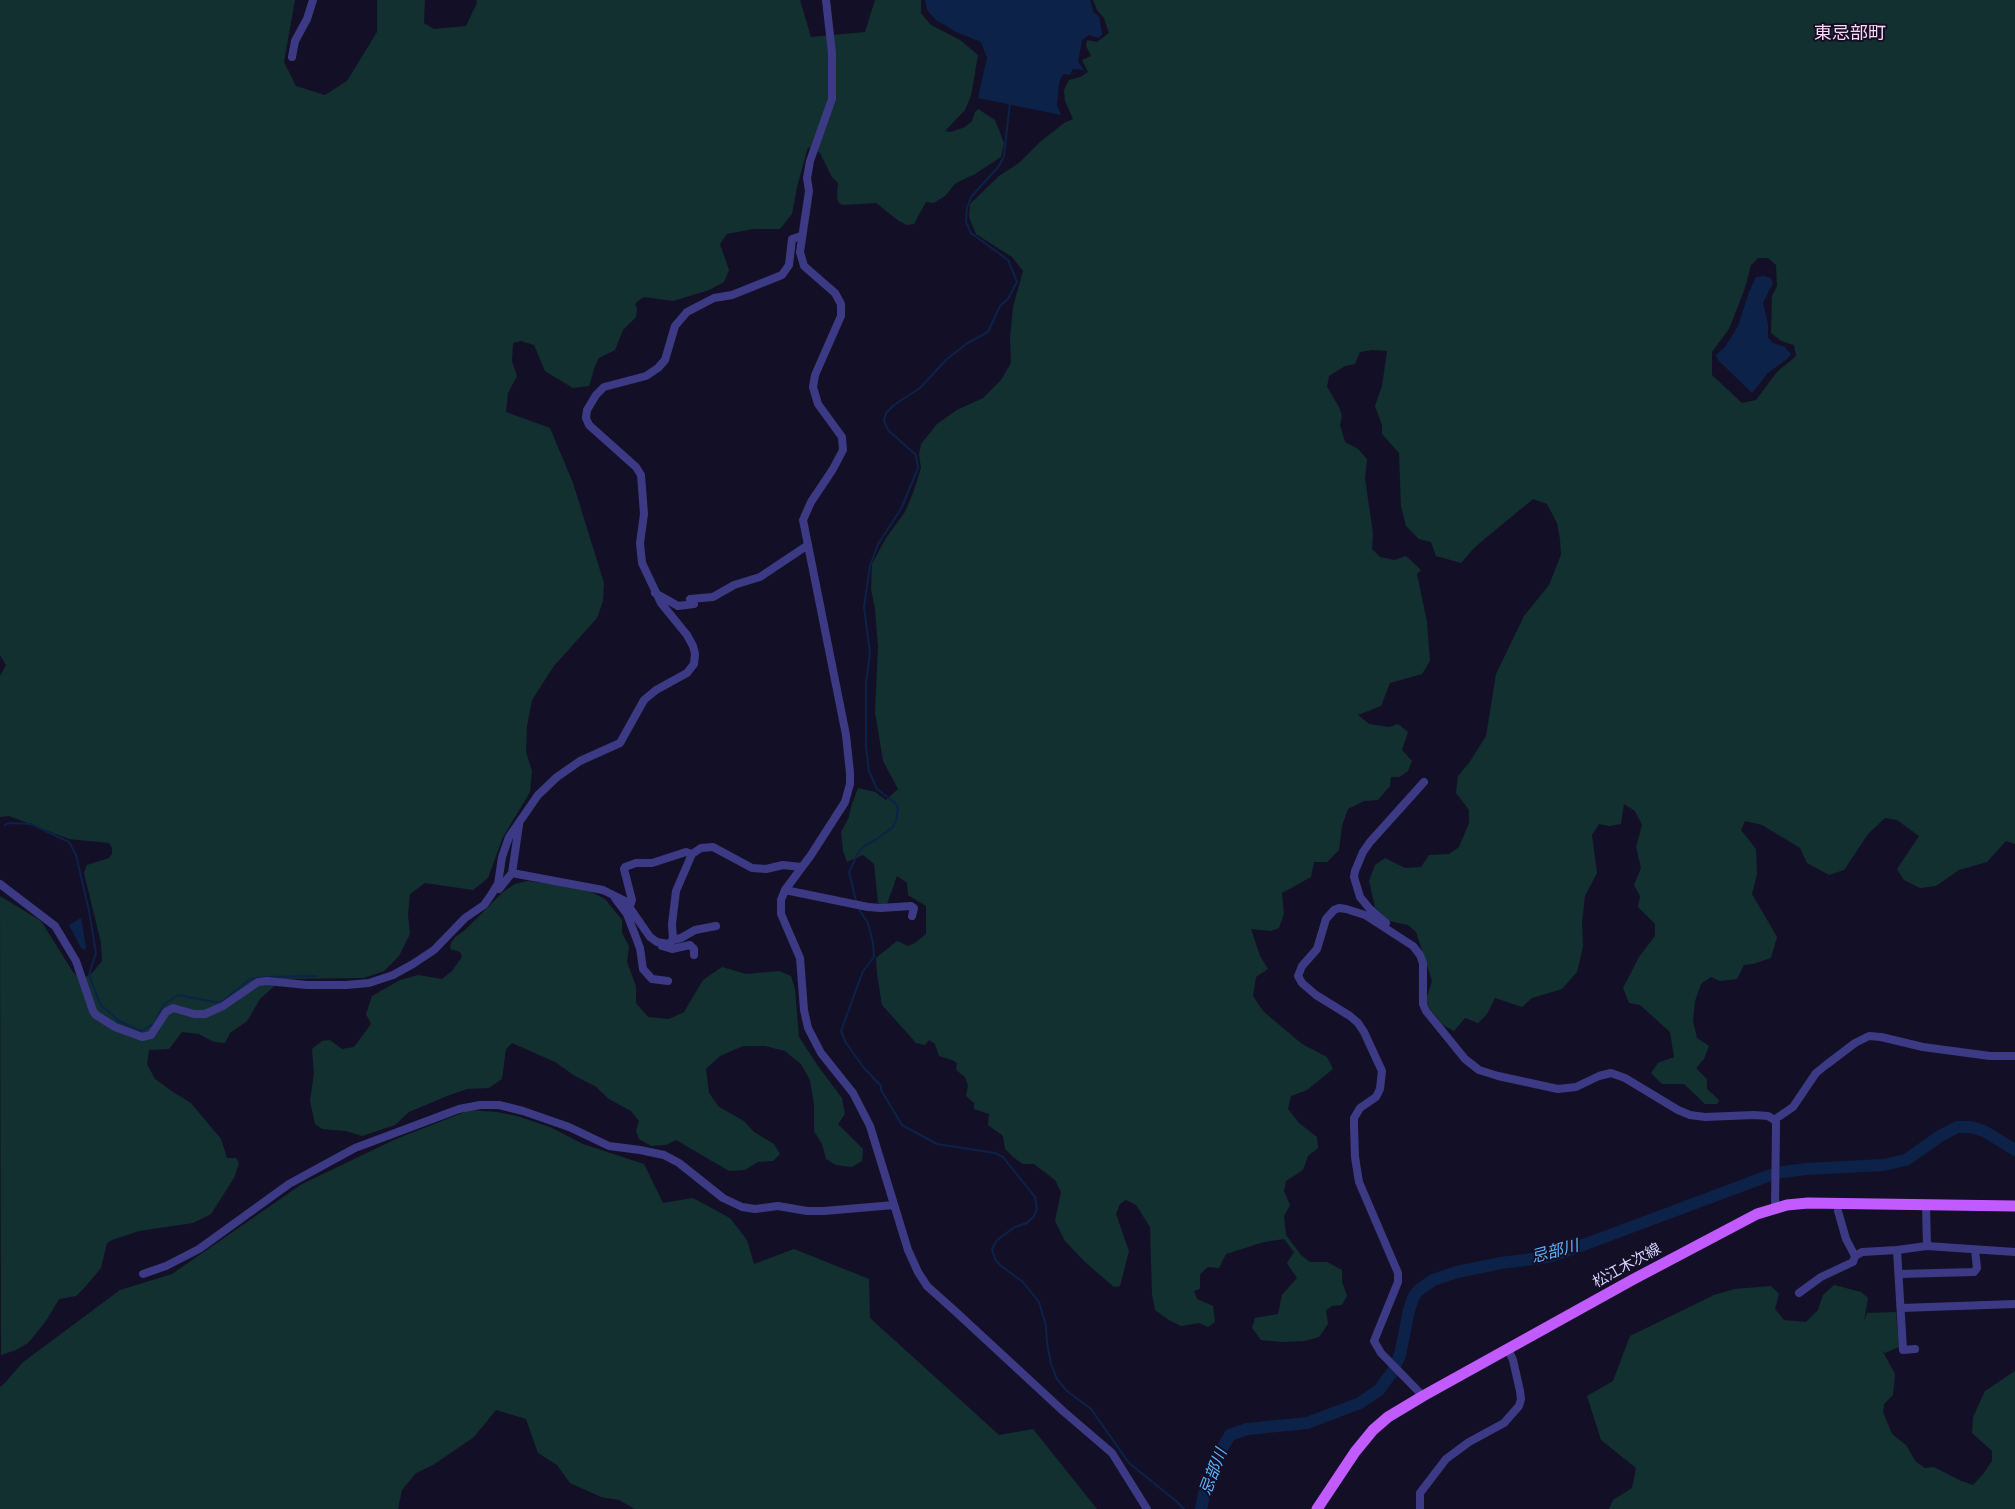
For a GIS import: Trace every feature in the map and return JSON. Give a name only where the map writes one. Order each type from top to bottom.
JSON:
[{"type":"main road","name":"松江木次線","points":[[1317,1509],[1355,1452],[1373,1430],[1388,1417],[1422,1396],[1731,1226],[1757,1214],[1775,1208],[1808,1204],[2015,1206]]},
{"type":"street","points":[[292,57],[295,41],[307,19],[313,0]]},
{"type":"street","points":[[826,0],[832,53],[832,99],[810,161],[807,178],[809,191],[800,252],[804,266],[835,293],[841,304],[837,324],[815,375],[813,387],[818,404],[842,437],[843,450],[803,520],[846,735],[850,773],[848,792],[840,811],[785,890],[781,900],[781,914],[800,958],[804,1010],[808,1028],[821,1053],[861,1106],[873,1134],[894,1205],[912,1260],[918,1272],[927,1286],[1063,1411],[1112,1453],[1147,1509]]},
{"type":"street","points":[[0,884],[55,926],[76,961],[92,1011],[108,1023],[142,1037],[151,1035],[166,1012],[173,1008],[194,1014],[205,1014],[222,1006],[258,982],[267,981],[307,985],[369,983],[393,975],[434,950],[465,918],[484,905],[491,895],[498,884],[502,857],[509,838],[538,795],[565,771],[580,761],[620,743],[644,700],[656,690],[687,673],[694,664],[695,654],[693,646],[655,593],[642,563],[640,553],[644,514],[641,475],[636,467],[592,428],[586,418],[587,410],[596,395],[604,387],[612,383],[646,376],[658,368],[665,360],[676,326],[687,312],[714,298],[749,289],[784,273],[789,265],[792,241],[794,238],[801,236]]},
{"type":"street","points":[[655,593],[678,606],[695,604],[690,599],[719,595],[730,586],[760,577],[808,545]]},
{"type":"street","points":[[1399,936],[1364,903],[1358,891],[1355,871],[1363,852],[1370,842],[1424,782]]},
{"type":"street","points":[[491,895],[496,893],[504,880],[512,873],[519,822]]},
{"type":"street","points":[[673,940],[672,924],[675,896],[692,854],[701,848],[709,846],[752,868],[766,869],[783,865],[801,867]]},
{"type":"street","points":[[630,906],[632,900],[625,867],[636,863],[652,863],[686,852],[692,854]]},
{"type":"street","points":[[512,873],[603,890],[610,893],[630,906],[650,936],[662,946],[672,949],[690,945],[694,949],[694,955]]},
{"type":"street","points":[[785,890],[852,905],[881,908],[911,906],[914,908],[912,916]]},
{"type":"street","points":[[610,893],[627,914],[640,948],[643,969],[652,979],[668,981]]},
{"type":"street","points":[[1422,1396],[1378,1349],[1374,1341],[1398,1282],[1398,1273],[1359,1182],[1354,1146],[1354,1118],[1360,1108],[1376,1097],[1380,1089],[1382,1071],[1358,1023],[1316,995],[1302,983],[1298,976],[1302,966],[1317,949],[1326,920],[1334,910],[1339,908],[1354,910],[1365,915],[1413,946],[1423,963],[1423,1004],[1426,1011],[1461,1055],[1479,1070],[1558,1089],[1576,1086],[1611,1073],[1625,1078],[1690,1116],[1754,1115],[1768,1116],[1774,1120],[1776,1128],[1775,1208]]},
{"type":"street","points":[[657,942],[668,944],[695,930],[716,926]]},
{"type":"street","points":[[1774,1120],[1792,1107],[1816,1073],[1848,1048],[1869,1036],[1923,1047],[1990,1056],[2015,1056]]},
{"type":"street","points":[[144,1274],[166,1266],[198,1249],[289,1184],[339,1156],[428,1120],[459,1109],[480,1105],[499,1106],[523,1111],[569,1127],[609,1146],[664,1155],[678,1163],[723,1198],[742,1207],[755,1209],[778,1206],[807,1211],[824,1211],[894,1205]]},
{"type":"street","points":[[1926,1205],[1927,1246]]},
{"type":"street","points":[[1838,1211],[1846,1239],[1855,1256]]},
{"type":"street","points":[[1800,1294],[1821,1277],[1853,1262],[1855,1256],[1862,1252],[1927,1246],[2015,1252]]},
{"type":"street","points":[[1897,1250],[1904,1350],[1915,1349]]},
{"type":"street","points":[[1899,1274],[1974,1272],[1977,1268],[1976,1250]]},
{"type":"street","points":[[1900,1308],[2015,1304]]},
{"type":"street","points":[[1420,1509],[1420,1494],[1446,1459],[1462,1446],[1504,1422],[1519,1406],[1521,1399],[1520,1391],[1513,1360],[1508,1349]]},
{"type":"green space","points":[[0,0],[295,0],[284,62],[296,86],[325,95],[347,81],[377,32],[377,0],[425,0],[424,23],[434,29],[466,26],[477,3],[476,0],[800,0],[811,37],[865,32],[875,0],[921,0],[921,13],[931,25],[960,40],[978,55],[971,96],[965,110],[945,131],[951,132],[965,127],[972,121],[978,109],[995,120],[1004,143],[1001,157],[975,174],[956,183],[945,196],[934,203],[926,202],[914,224],[907,225],[876,203],[843,205],[839,203],[837,198],[838,183],[832,177],[820,153],[808,147],[792,214],[780,229],[753,229],[727,234],[720,244],[729,270],[724,282],[709,290],[673,301],[644,297],[638,301],[635,304],[637,309],[636,317],[623,330],[615,350],[599,358],[589,386],[573,388],[545,371],[534,345],[521,341],[513,343],[512,361],[517,376],[508,393],[506,412],[550,428],[573,483],[604,583],[603,601],[597,618],[554,666],[532,700],[527,726],[526,752],[532,771],[530,792],[503,837],[488,878],[473,890],[425,883],[410,894],[408,915],[410,934],[399,956],[384,971],[364,978],[282,979],[260,999],[247,1021],[230,1033],[225,1043],[214,1042],[199,1034],[182,1032],[169,1049],[149,1050],[147,1064],[155,1079],[191,1103],[221,1139],[227,1158],[236,1158],[239,1163],[234,1178],[211,1214],[193,1223],[139,1231],[107,1243],[101,1268],[85,1287],[76,1296],[59,1299],[46,1321],[28,1343],[16,1350],[1,1355],[0,896],[41,921],[73,972],[81,980],[91,974],[102,961],[101,943],[84,873],[87,865],[109,858],[112,854],[112,848],[109,843],[69,839],[9,816],[0,817],[0,676],[6,665],[0,655]]},
{"type":"green space","points":[[1093,0],[2015,0],[2015,844],[2006,841],[1987,862],[1959,870],[1936,886],[1920,888],[1904,880],[1897,869],[1919,836],[1897,820],[1885,818],[1868,834],[1844,870],[1829,875],[1807,863],[1800,848],[1762,825],[1745,821],[1741,830],[1756,849],[1757,874],[1752,894],[1777,937],[1771,958],[1744,965],[1737,979],[1720,981],[1711,977],[1701,984],[1695,1001],[1693,1021],[1697,1038],[1709,1046],[1704,1059],[1696,1068],[1707,1079],[1707,1089],[1719,1100],[1717,1104],[1705,1104],[1684,1084],[1662,1084],[1651,1073],[1658,1063],[1674,1057],[1670,1032],[1640,1005],[1629,1003],[1623,988],[1639,957],[1655,936],[1655,924],[1638,907],[1640,896],[1634,885],[1641,868],[1636,847],[1642,825],[1635,811],[1624,804],[1621,824],[1609,826],[1599,824],[1592,835],[1597,873],[1585,896],[1582,923],[1583,947],[1577,972],[1562,989],[1532,998],[1522,1007],[1495,998],[1487,1014],[1478,1023],[1465,1018],[1454,1031],[1443,1025],[1430,1009],[1426,1000],[1432,981],[1416,932],[1408,925],[1389,921],[1375,907],[1369,881],[1375,865],[1385,858],[1405,868],[1421,867],[1429,855],[1449,854],[1459,847],[1469,823],[1469,810],[1456,793],[1458,776],[1469,763],[1486,736],[1496,674],[1524,616],[1549,585],[1561,555],[1560,539],[1557,523],[1547,504],[1533,499],[1475,547],[1461,563],[1436,556],[1431,542],[1419,539],[1406,526],[1401,506],[1399,453],[1382,434],[1382,425],[1375,406],[1382,386],[1387,351],[1372,350],[1360,352],[1355,364],[1345,366],[1329,376],[1327,387],[1342,416],[1340,425],[1345,442],[1358,449],[1367,459],[1365,478],[1373,534],[1372,549],[1380,557],[1394,560],[1406,556],[1421,570],[1417,574],[1427,622],[1430,661],[1422,674],[1390,683],[1381,706],[1358,715],[1369,724],[1389,727],[1398,724],[1408,732],[1402,750],[1412,761],[1408,771],[1399,777],[1391,777],[1390,786],[1378,800],[1364,801],[1348,809],[1342,826],[1339,850],[1327,862],[1314,862],[1311,877],[1282,893],[1284,914],[1279,928],[1271,931],[1251,929],[1260,956],[1268,969],[1256,977],[1253,996],[1263,1011],[1302,1044],[1327,1057],[1333,1069],[1307,1090],[1291,1096],[1288,1109],[1299,1123],[1317,1137],[1318,1148],[1308,1156],[1303,1170],[1286,1181],[1284,1191],[1290,1205],[1284,1216],[1286,1235],[1301,1255],[1310,1262],[1327,1262],[1342,1270],[1342,1282],[1347,1296],[1342,1305],[1332,1306],[1326,1310],[1328,1324],[1319,1337],[1304,1341],[1282,1342],[1261,1340],[1252,1328],[1255,1318],[1278,1314],[1282,1295],[1297,1278],[1287,1263],[1294,1252],[1284,1239],[1264,1242],[1226,1254],[1219,1268],[1208,1267],[1200,1274],[1200,1289],[1194,1291],[1197,1299],[1213,1306],[1215,1322],[1208,1327],[1199,1323],[1181,1326],[1155,1310],[1152,1295],[1150,1227],[1136,1205],[1126,1200],[1120,1204],[1116,1214],[1129,1251],[1120,1286],[1114,1287],[1086,1263],[1065,1241],[1055,1221],[1061,1192],[1055,1180],[1034,1164],[1023,1164],[1005,1149],[1003,1136],[988,1125],[989,1114],[974,1109],[974,1103],[966,1096],[968,1086],[965,1077],[956,1070],[957,1063],[939,1056],[935,1044],[929,1040],[925,1045],[916,1043],[882,1005],[876,958],[897,941],[908,946],[926,934],[926,906],[908,895],[907,883],[897,876],[887,904],[878,903],[874,864],[863,855],[847,862],[843,851],[841,832],[849,817],[858,788],[875,792],[886,800],[898,789],[883,761],[875,712],[878,647],[875,609],[871,589],[872,564],[886,538],[905,512],[913,493],[921,468],[919,454],[921,444],[937,424],[957,410],[983,398],[1001,380],[1011,363],[1010,339],[1013,307],[1023,271],[1012,257],[976,234],[969,217],[970,204],[999,176],[1019,163],[1040,142],[1064,123],[1073,119],[1065,101],[1064,90],[1069,80],[1080,77],[1088,72],[1082,60],[1091,56],[1086,46],[1087,40],[1097,42],[1109,33],[1104,18],[1097,10]],"holes":[[[1758,258],[1768,258],[1776,265],[1777,286],[1772,296],[1771,333],[1781,341],[1794,345],[1796,356],[1777,372],[1756,400],[1742,403],[1712,375],[1712,352],[1729,329],[1745,288],[1751,265]]]},
{"type":"green space","points":[[527,881],[567,886],[591,892],[605,899],[622,920],[622,933],[629,946],[627,962],[636,986],[636,1003],[648,1017],[669,1019],[684,1012],[703,980],[722,967],[746,974],[779,971],[791,976],[795,989],[799,1037],[842,1098],[845,1114],[838,1124],[863,1149],[862,1161],[852,1167],[836,1165],[826,1159],[822,1144],[814,1131],[814,1105],[810,1080],[801,1064],[785,1051],[765,1046],[743,1046],[720,1056],[706,1069],[709,1093],[719,1107],[744,1121],[754,1132],[774,1144],[780,1154],[773,1161],[758,1162],[745,1170],[729,1171],[676,1140],[666,1145],[651,1146],[639,1139],[636,1131],[639,1121],[631,1111],[609,1099],[595,1086],[575,1076],[555,1062],[512,1043],[506,1049],[502,1079],[489,1088],[467,1089],[447,1096],[409,1112],[395,1125],[362,1136],[346,1131],[322,1129],[315,1124],[310,1101],[314,1073],[312,1049],[322,1041],[330,1040],[342,1049],[354,1047],[371,1024],[366,1014],[372,996],[400,980],[418,975],[442,979],[452,971],[462,957],[460,952],[450,949],[455,937],[464,931],[503,892],[515,884]]},
{"type":"green space","points":[[470,1110],[517,1116],[550,1127],[583,1144],[644,1164],[663,1203],[693,1198],[730,1218],[747,1240],[754,1264],[794,1249],[869,1279],[870,1318],[999,1435],[1033,1429],[1097,1509],[635,1509],[619,1500],[601,1497],[570,1483],[557,1465],[538,1453],[526,1419],[496,1410],[474,1437],[433,1465],[416,1473],[402,1490],[398,1509],[0,1509],[0,1387],[22,1363],[120,1290],[172,1274],[302,1184],[396,1139]]},
{"type":"green space","points":[[1834,1285],[1861,1292],[1868,1298],[1864,1321],[1867,1313],[1896,1312],[1899,1347],[1885,1353],[1882,1350],[1895,1374],[1893,1395],[1884,1404],[1883,1412],[1892,1434],[1906,1445],[1916,1462],[1925,1468],[1934,1467],[1973,1485],[1992,1461],[1992,1451],[1972,1433],[1973,1417],[1985,1391],[2015,1371],[2015,1509],[1609,1509],[1613,1500],[1632,1488],[1636,1468],[1601,1440],[1587,1396],[1613,1381],[1630,1336],[1714,1295],[1735,1289],[1771,1286],[1779,1294],[1775,1309],[1784,1320],[1806,1322],[1818,1310],[1823,1295]]},
{"type":"water","points":[[925,0],[1090,0],[1094,13],[1099,16],[1102,34],[1099,38],[1089,35],[1082,40],[1078,62],[1084,70],[1073,69],[1070,75],[1063,74],[1059,83],[1057,105],[1061,115],[978,98],[987,58],[981,42],[956,32],[936,20],[927,10]]},
{"type":"water","points":[[1764,276],[1771,278],[1773,283],[1763,303],[1768,324],[1768,338],[1773,343],[1785,347],[1791,354],[1768,373],[1752,393],[1718,360],[1716,355],[1725,347],[1738,326],[1756,277]]},
{"type":"water","points":[[81,918],[85,950],[81,948],[69,925]]},
{"type":"waterway","points":[[856,901],[849,872],[859,851],[893,827],[898,808],[895,803],[877,789],[869,771],[866,747],[866,683],[870,653],[864,607],[870,566],[878,544],[901,509],[918,468],[916,455],[888,430],[884,421],[886,413],[894,405],[920,388],[946,360],[966,344],[988,332],[1000,306],[1008,299],[1017,282],[1008,260],[971,233],[966,222],[967,208],[971,197],[999,166],[1004,156],[1010,102]]},
{"type":"waterway","points":[[5,825],[8,823],[31,824],[69,842],[76,855],[89,911],[96,953],[89,975],[100,1004],[119,1021],[141,1031],[155,1023],[163,1005],[178,995],[220,1003],[250,979],[317,976]]},
{"type":"waterway","points":[[858,908],[868,923],[874,957],[863,971],[841,1031],[846,1043],[864,1068],[881,1086],[881,1090],[902,1125],[937,1144],[995,1153],[1003,1157],[1035,1197],[1037,1209],[1034,1216],[1027,1223],[1015,1227],[997,1240],[992,1249],[995,1259],[1001,1266],[1023,1282],[1039,1302],[1046,1326],[1051,1364],[1057,1379],[1067,1391],[1091,1409],[1129,1463],[1184,1509]]},
{"type":"waterway","name":"忌部川","points":[[1201,1509],[1204,1494],[1218,1455],[1230,1435],[1247,1429],[1307,1423],[1360,1403],[1379,1390],[1393,1371],[1400,1355],[1409,1310],[1414,1296],[1433,1280],[1457,1272],[1501,1263],[1548,1257],[1776,1173],[1806,1169],[1883,1165],[1906,1160],[1940,1136],[1957,1127],[1971,1127],[1984,1131],[2015,1150]]},
{"type":"district","name":"東忌部町","points":[[1850,34]]}]
